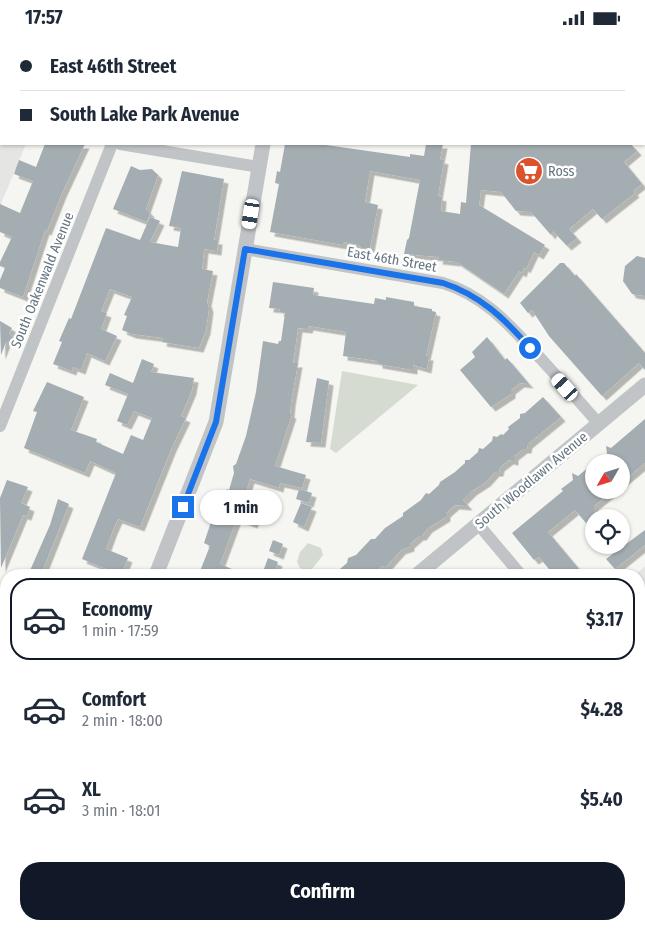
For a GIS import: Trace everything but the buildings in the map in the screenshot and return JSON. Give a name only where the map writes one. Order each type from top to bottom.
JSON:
[{"type":"street","name":"South Oakenwald Avenue","points":[[0,426],[112,145]]},
{"type":"street","points":[[126,145],[259,167]]},
{"type":"street","points":[[158,569],[216,422],[263,145]]},
{"type":"street","name":"East 46th Street","points":[[245,249],[443,283],[458,288],[484,302],[507,322],[599,424]]},
{"type":"street","name":"South Woodlawn Avenue","points":[[424,569],[645,385]]},
{"type":"street","points":[[478,524],[515,569]]},
{"type":"shaded area","points":[[0,145],[26,145],[0,206]]},
{"type":"shaded area","points":[[342,371],[418,385],[336,453],[330,449]]},
{"type":"shaded area","points":[[308,543],[321,548],[323,555],[313,568],[302,569],[297,562],[300,552]]},
{"type":"place","name":"Ross","points":[[529,171]]},
{"type":"route","points":[[183,507],[216,422],[245,249],[443,283],[458,288],[493,309],[530,348]]}]
